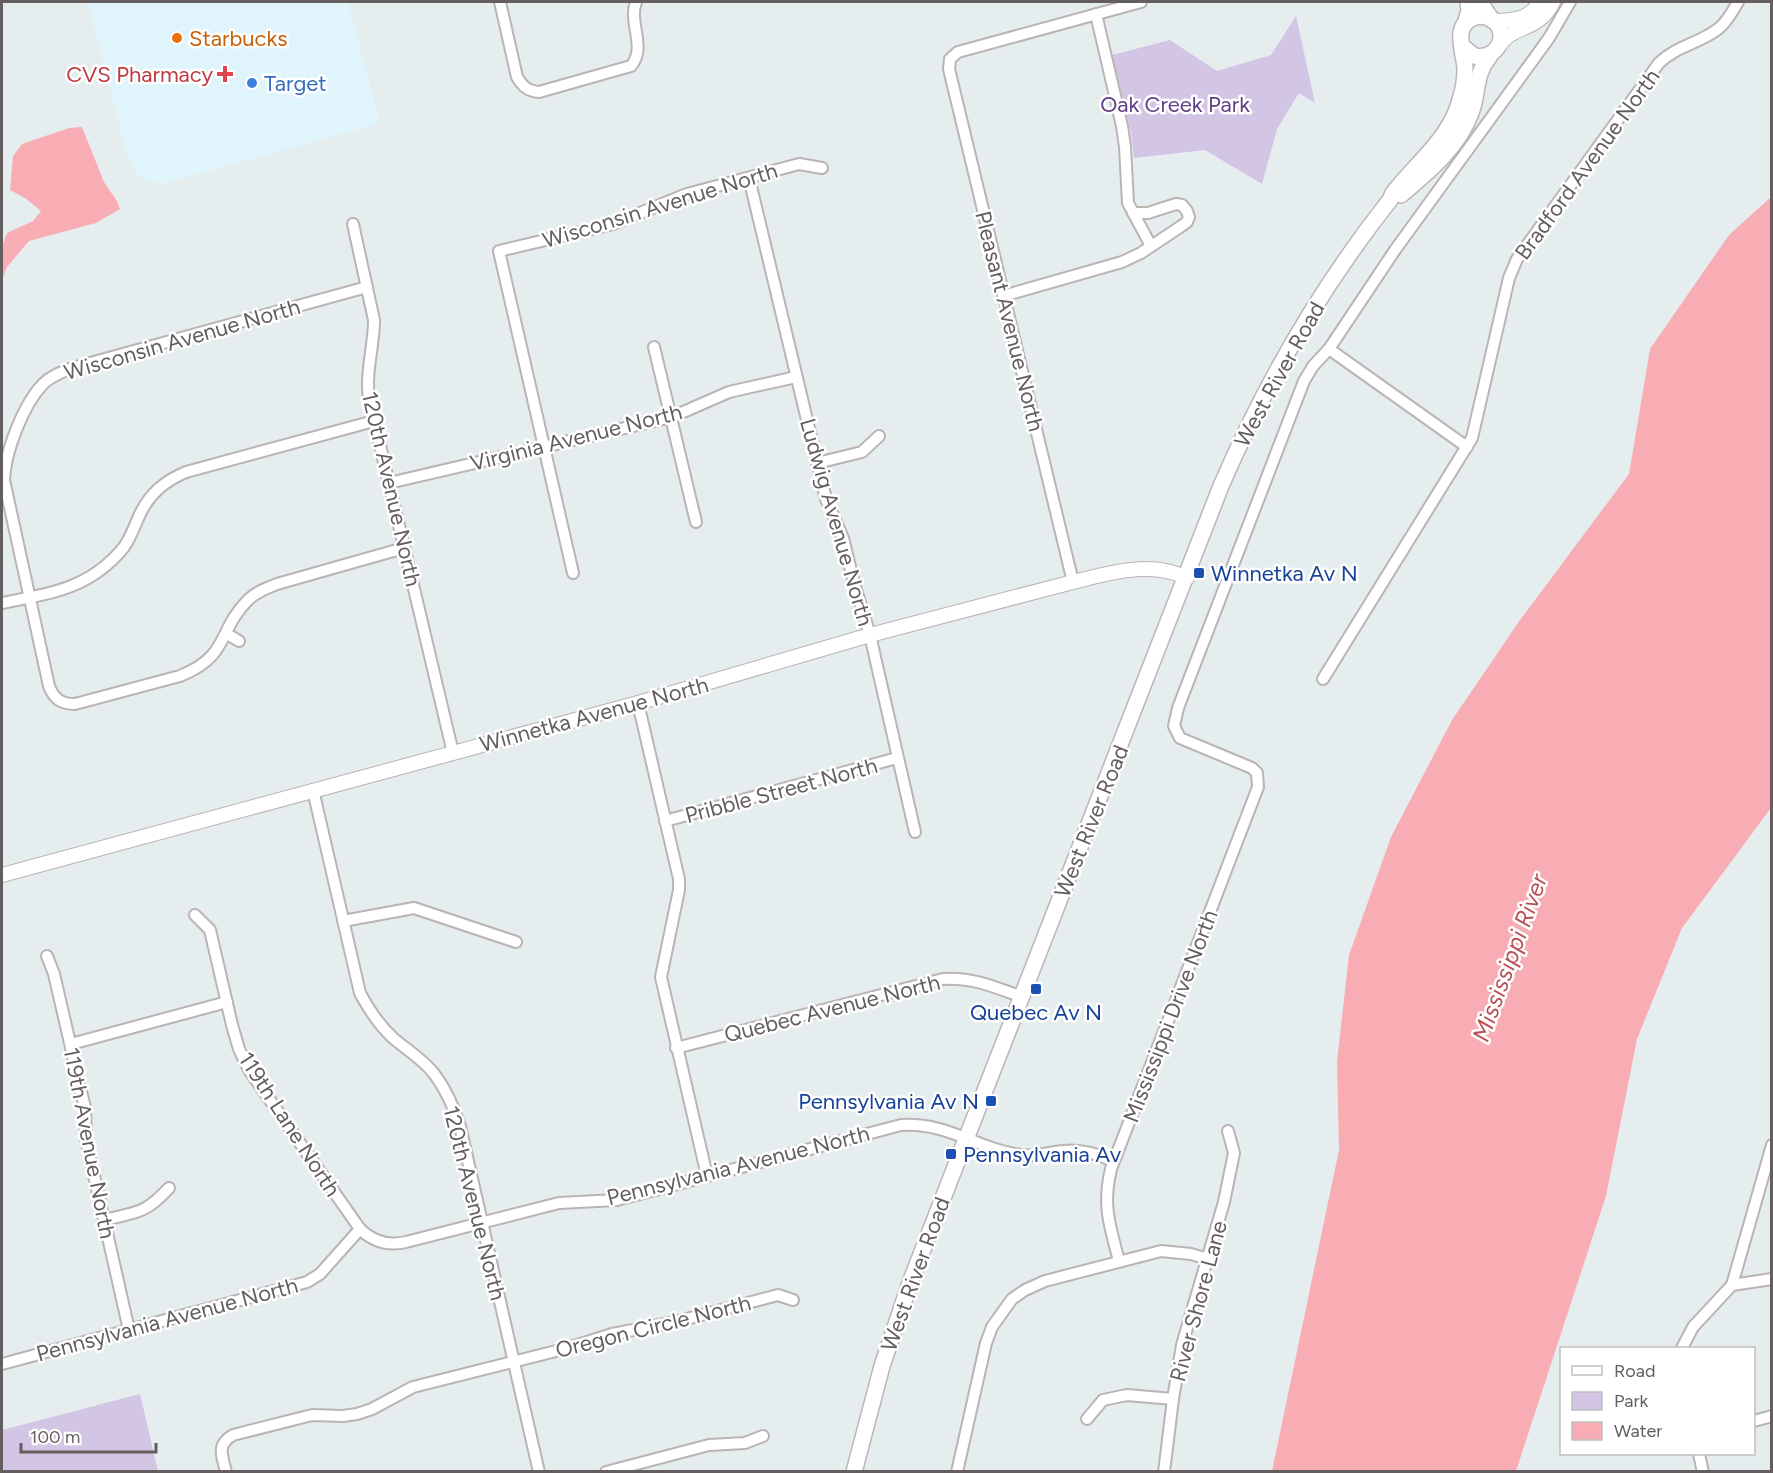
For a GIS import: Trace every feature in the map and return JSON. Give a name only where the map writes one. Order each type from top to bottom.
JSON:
[{"type":"main road","points":[[1468,2],[1469,11],[1460,34],[1462,46],[1474,56],[1495,51],[1500,30],[1479,2]]},
{"type":"main road","points":[[1465,24],[1480,16],[1492,20]]},
{"type":"main road","name":"West River Road","points":[[854,1472],[892,1332],[1221,486],[1269,385],[1303,326],[1398,186],[1431,151],[1450,126],[1459,105],[1464,81],[1462,46]]},
{"type":"main road","name":"West River Road","points":[[1390,200],[1400,196],[1429,171],[1455,143],[1471,114],[1479,73],[1495,51]]},
{"type":"street","points":[[500,2],[521,85],[530,91],[539,92],[631,66],[639,52],[633,9],[636,2]]},
{"type":"street","points":[[1141,2],[1096,14],[1122,126],[1126,190],[1132,213],[1151,246]]},
{"type":"street","points":[[1492,20],[1519,19],[1532,11],[1540,2]]},
{"type":"street","name":"West River Road","points":[[1495,51],[1509,34],[1537,22],[1553,2]]},
{"type":"street","name":"West River Road","points":[[1257,773],[1242,763],[1180,738],[1174,726],[1178,708],[1292,411],[1312,366],[1329,349],[1395,250],[1549,38],[1570,2]]},
{"type":"street","name":"Bradford Avenue North","points":[[1323,679],[1472,438],[1509,278],[1517,259],[1659,63],[1668,54],[1720,28],[1738,2]]},
{"type":"street","name":"Pleasant Avenue North","points":[[1074,582],[950,69],[950,59],[957,52],[1096,14]]},
{"type":"street","name":"Wisconsin Avenue North","points":[[543,446],[499,251],[613,224],[668,201],[799,164],[822,168]]},
{"type":"street","name":"Ludwig Avenue North","points":[[749,178],[826,499],[843,538],[870,635],[915,832]]},
{"type":"street","points":[[1004,296],[1122,262],[1187,222],[1189,217],[1182,205],[1176,204],[1148,213],[1132,213]]},
{"type":"street","name":"120th Avenue North","points":[[352,224],[374,320],[367,389],[453,753]]},
{"type":"street","name":"Wisconsin Avenue North","points":[[226,634],[218,650],[207,662],[194,670],[75,704],[59,701],[52,694],[4,480],[5,466],[26,411],[44,383],[72,368],[367,287]]},
{"type":"street","points":[[654,347],[696,522]]},
{"type":"street","points":[[1329,349],[1467,447]]},
{"type":"street","name":"Virginia Avenue North","points":[[389,483],[672,417],[729,392],[796,377]]},
{"type":"street","points":[[2,603],[77,585],[104,567],[125,545],[147,500],[171,479],[186,472],[374,421]]},
{"type":"street","points":[[817,463],[862,452],[879,436]]},
{"type":"street","points":[[543,446],[573,573]]},
{"type":"street","points":[[239,641],[226,634],[239,610],[250,598],[263,590],[404,548]]},
{"type":"street","name":"Winnetka Avenue North","points":[[2,874],[638,703],[870,635],[1074,582],[1107,574],[1145,569],[1169,570],[1187,578]]},
{"type":"street","points":[[638,703],[679,890],[661,977],[707,1176]]},
{"type":"street","name":"Pribble Street North","points":[[665,821],[897,758]]},
{"type":"street","name":"Mississippi Drive North","points":[[1119,1261],[1106,1203],[1106,1187],[1113,1161],[1255,796],[1258,787],[1257,773]]},
{"type":"street","name":"120th Avenue North","points":[[313,790],[360,993],[369,1010],[393,1038],[423,1061],[435,1075],[454,1107],[539,1472]]},
{"type":"street","points":[[343,921],[414,908],[516,942]]},
{"type":"street","name":"119th Lane North","points":[[195,915],[210,930],[239,1049],[249,1070],[360,1230]]},
{"type":"street","name":"119th Avenue North","points":[[47,956],[54,974],[71,1044],[85,1108],[86,1140],[129,1330]]},
{"type":"street","name":"Quebec Avenue North","points":[[676,1048],[943,978],[959,977],[974,980],[1022,997]]},
{"type":"street","points":[[71,1044],[227,1002]]},
{"type":"street","name":"Pennsylvania Avenue North","points":[[2,1364],[307,1282],[320,1274],[360,1230],[381,1243],[397,1244],[558,1203],[617,1200],[901,1125],[915,1124],[935,1127],[1021,1155],[1078,1151],[1113,1161]]},
{"type":"street","name":"River Shore Lane","points":[[1164,1472],[1182,1345],[1224,1202],[1234,1153],[1228,1131]]},
{"type":"street","points":[[1683,1347],[1693,1327],[1731,1286],[1772,1145]]},
{"type":"street","points":[[104,1220],[145,1210],[169,1188]]},
{"type":"street","points":[[957,1472],[986,1343],[992,1326],[1012,1299],[1045,1281],[1161,1251],[1191,1254],[1208,1259]]},
{"type":"street","points":[[1731,1286],[1772,1279]]},
{"type":"street","name":"Oregon Circle North","points":[[226,1472],[221,1452],[225,1440],[233,1435],[312,1414],[343,1416],[357,1414],[372,1409],[413,1387],[568,1348],[612,1334],[675,1322],[778,1295],[793,1300]]},
{"type":"street","points":[[1087,1419],[1103,1401],[1127,1395],[1173,1399]]},
{"type":"street","points":[[1755,1420],[1772,1416]]},
{"type":"street","points":[[606,1472],[709,1445],[745,1443],[763,1436]]},
{"type":"street","points":[[1699,1455],[1703,1472]]},
{"type":"shaded area","name":"Target","points":[[88,2],[348,2],[379,120],[374,125],[162,184],[141,179],[127,155]]},
{"type":"green space","name":"Oak Creek Park","points":[[1296,16],[1315,103],[1299,93],[1277,129],[1262,184],[1205,150],[1134,158],[1131,133],[1112,55],[1170,40],[1217,71],[1271,55]]},
{"type":"green space","points":[[140,1394],[158,1471],[2,1471],[2,1430]]},
{"type":"water","points":[[82,127],[104,182],[120,209],[96,223],[29,241],[7,267],[2,280],[2,247],[7,233],[33,221],[41,211],[10,190],[13,156],[22,144],[69,128]]},
{"type":"water","name":"Mississippi River","points":[[1771,197],[1771,808],[1682,928],[1637,1039],[1606,1196],[1516,1471],[1272,1471],[1339,1150],[1337,1061],[1349,955],[1391,837],[1452,720],[1520,620],[1629,474],[1650,349],[1729,235]]},
{"type":"place","name":"Starbucks","points":[[177,38]]},
{"type":"place","name":"CVS Pharmacy","points":[[225,74]]},
{"type":"place","name":"Target","points":[[252,83]]},
{"type":"place","name":"Winnetka Av N","points":[[1199,573]]},
{"type":"place","name":"Quebec Av N","points":[[1036,989]]},
{"type":"place","name":"Pennsylvania Av N","points":[[991,1101]]},
{"type":"place","name":"Pennsylvania Av","points":[[951,1154]]}]
